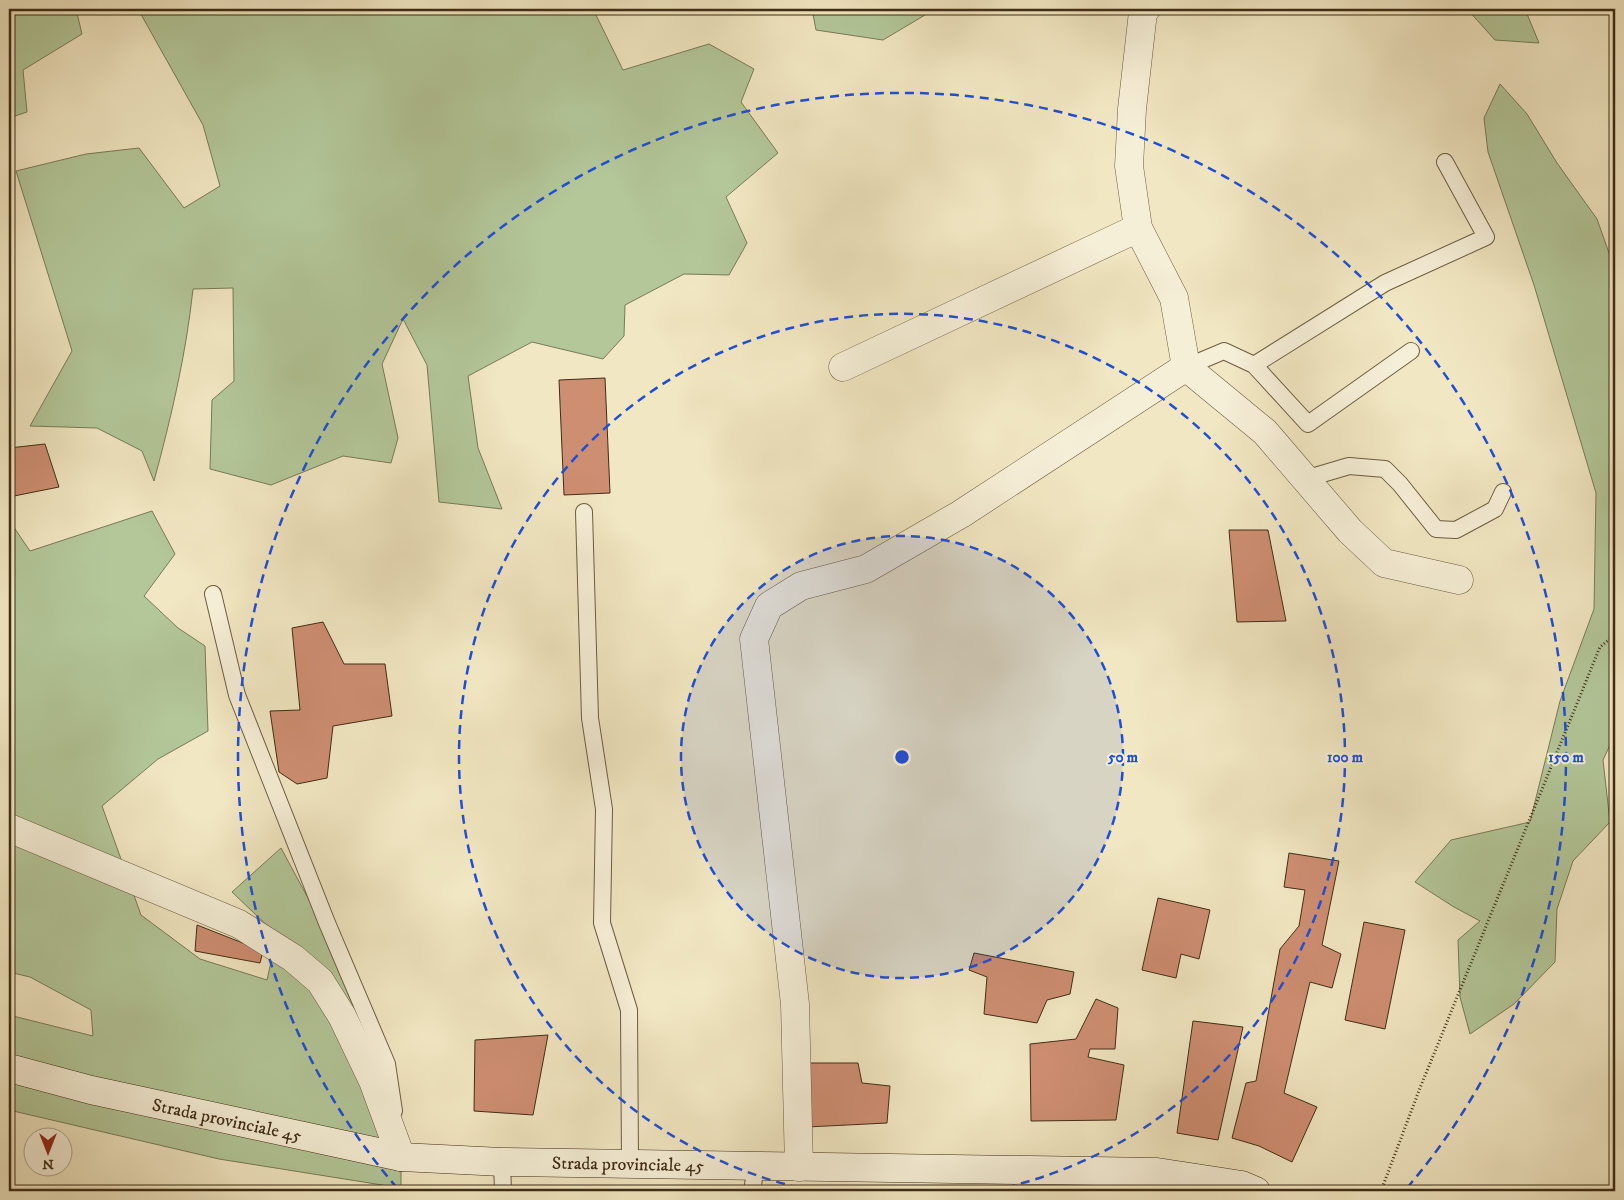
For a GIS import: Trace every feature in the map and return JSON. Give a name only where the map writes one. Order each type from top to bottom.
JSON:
[{"type":"street","points":[[1146,9],[1144,12],[1132,109],[1129,166],[1138,228],[1174,298],[1186,368],[1265,432],[1350,531],[1384,563],[1459,580]]},
{"type":"street","points":[[843,368],[1138,228]]},
{"type":"street","points":[[799,1167],[795,1004],[754,640],[769,606],[801,586],[866,569],[962,514],[1186,368]]},
{"type":"street","points":[[9,828],[239,924],[293,958],[320,981],[342,1016],[373,1081],[401,1157]]},
{"type":"street","name":"Strada provinciale 45","points":[[9,1068],[91,1090],[401,1157],[502,1162],[630,1164],[754,1179],[799,1167],[1157,1172],[1246,1189]]},
{"type":"lane","points":[[1254,365],[1385,283],[1486,237],[1445,162]]},
{"type":"lane","points":[[1186,368],[1224,351],[1254,365],[1308,424],[1411,351]]},
{"type":"lane","points":[[1305,479],[1349,466],[1385,469],[1400,484],[1436,529],[1456,530],[1495,509],[1503,492]]},
{"type":"lane","points":[[584,512],[590,718],[604,809],[602,923],[629,1010],[630,1164]]},
{"type":"lane","points":[[213,594],[237,695],[327,923],[387,1064],[401,1157]]},
{"type":"lane","points":[[502,1162],[503,1191]]},
{"type":"path","points":[[1381,1191],[1420,1088],[1600,647],[1615,634]]},
{"type":"green space","points":[[9,9],[76,9],[82,34],[23,70],[27,112],[9,118]]},
{"type":"green space","points":[[138,9],[593,9],[623,70],[709,44],[754,69],[741,102],[778,153],[726,197],[747,243],[729,275],[684,274],[625,305],[624,336],[603,359],[532,342],[468,376],[478,448],[502,509],[439,502],[427,365],[403,319],[382,364],[398,438],[391,463],[343,456],[271,485],[210,469],[212,400],[234,381],[233,288],[193,289],[177,386],[154,481],[142,451],[97,428],[30,426],[72,351],[16,171],[86,154],[139,148],[184,208],[220,186],[203,125]]},
{"type":"green space","points":[[812,9],[919,9],[925,15],[883,40],[816,30]]},
{"type":"green space","points":[[1467,9],[1525,9],[1539,43],[1495,40]]},
{"type":"green space","points":[[1500,84],[1527,114],[1557,163],[1597,219],[1615,270],[1615,734],[1603,760],[1610,822],[1573,861],[1557,909],[1555,962],[1514,1004],[1470,1034],[1460,997],[1458,940],[1480,921],[1415,882],[1451,840],[1530,822],[1560,701],[1594,609],[1596,493],[1534,285],[1488,152],[1484,118]]},
{"type":"green space","points":[[152,511],[175,554],[144,596],[178,628],[205,646],[208,731],[158,759],[102,806],[141,915],[200,959],[267,980],[277,935],[232,892],[281,848],[364,1002],[401,1123],[401,1188],[219,1159],[9,1110],[9,1015],[93,1036],[91,1010],[30,977],[9,972],[9,522],[30,551]]},
{"type":"building","points":[[605,378],[610,493],[564,495],[559,380]]},
{"type":"building","points":[[45,444],[59,487],[9,497],[9,448]]},
{"type":"building","points":[[1229,530],[1268,530],[1286,621],[1237,622]]},
{"type":"building","points":[[323,622],[344,664],[385,664],[392,716],[333,726],[327,778],[297,784],[279,772],[270,711],[300,710],[292,628]]},
{"type":"building","points":[[1289,853],[1339,861],[1322,945],[1341,954],[1332,988],[1310,982],[1284,1093],[1317,1107],[1292,1162],[1259,1146],[1232,1138],[1246,1083],[1256,1081],[1280,949],[1299,926],[1305,890],[1284,887]]},
{"type":"building","points":[[1158,898],[1210,910],[1199,959],[1181,954],[1176,978],[1142,970]]},
{"type":"building","points":[[1364,922],[1405,930],[1385,1029],[1345,1020]]},
{"type":"building","points":[[197,925],[263,951],[260,963],[195,951]]},
{"type":"building","points":[[974,953],[1074,972],[1070,994],[1047,1000],[1037,1023],[984,1014],[987,977],[969,970]]},
{"type":"building","points":[[1096,999],[1118,1008],[1115,1049],[1090,1049],[1088,1057],[1124,1065],[1116,1120],[1031,1121],[1030,1044],[1076,1039]]},
{"type":"building","points":[[1193,1021],[1243,1027],[1218,1140],[1177,1133]]},
{"type":"building","points":[[548,1035],[533,1115],[474,1111],[475,1040]]},
{"type":"building","points":[[803,1063],[858,1063],[862,1083],[890,1086],[887,1123],[807,1127]]}]
